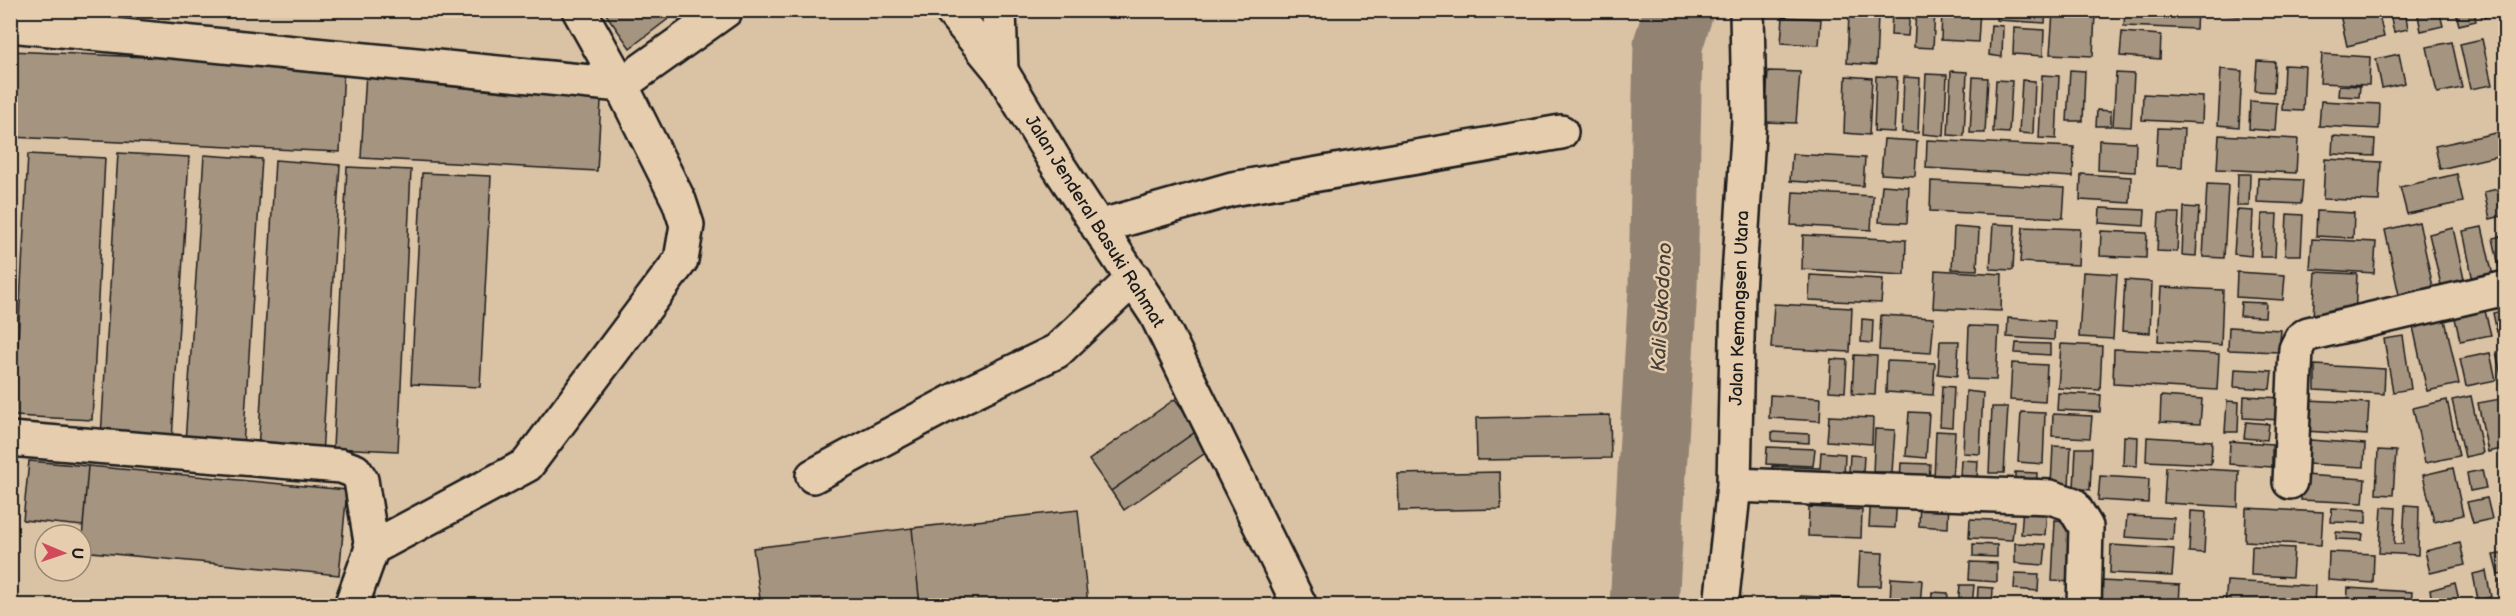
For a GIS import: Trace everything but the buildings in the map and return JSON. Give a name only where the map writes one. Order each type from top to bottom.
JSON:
[{"type":"street","points":[[372,548],[527,465],[681,260],[687,225],[682,209],[621,85],[579,10]]},
{"type":"street","points":[[10,25],[621,85],[726,10]]},
{"type":"street","name":"Jalan Jenderal Basuki Rahmat","points":[[951,10],[1002,71],[1098,228],[1134,278],[1156,314],[1300,606]]},
{"type":"street","points":[[999,10],[1002,71]]},
{"type":"street","name":"Jalan Kemangsen Utara","points":[[1720,606],[1734,485],[1737,291],[1749,120],[1747,10]]},
{"type":"street","points":[[1098,228],[1232,189],[1561,132]]},
{"type":"street","points":[[813,476],[965,395],[1057,351],[1134,278]]},
{"type":"street","points":[[2290,483],[2296,349],[2301,339],[2308,334],[2505,288]]},
{"type":"street","points":[[10,439],[341,466],[354,471],[361,480],[372,548],[351,606]]},
{"type":"street","points":[[1734,485],[2050,497],[2072,504],[2086,527],[2084,606]]},
{"type":"waterway","name":"Kali Sukodono","points":[[1644,606],[1663,288],[1668,45],[1679,10]]}]
